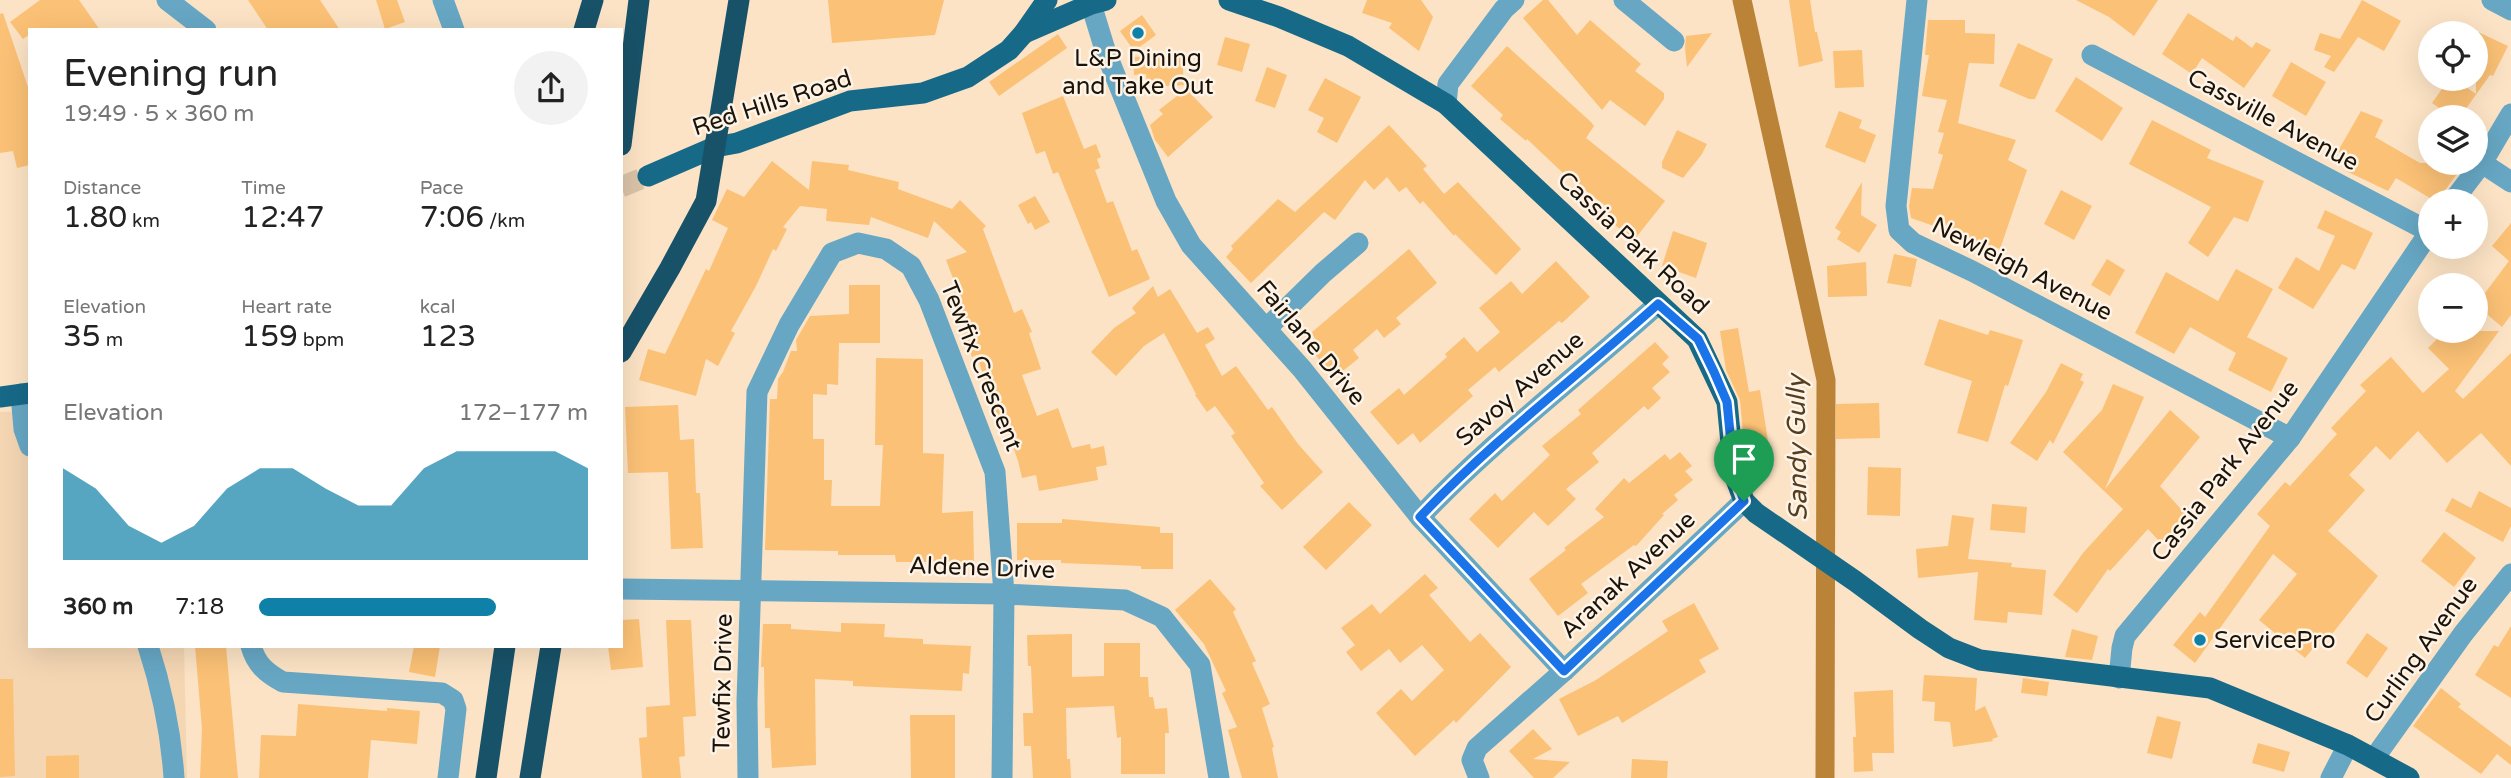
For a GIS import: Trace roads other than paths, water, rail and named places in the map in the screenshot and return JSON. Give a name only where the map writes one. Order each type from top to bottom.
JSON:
[{"type":"highway","points":[[585,28],[595,0]]},
{"type":"highway","points":[[593,28],[595,0]]},
{"type":"highway","points":[[623,129],[639,0]]},
{"type":"highway","points":[[623,349],[706,201],[739,0]]},
{"type":"highway","points":[[485,778],[505,648]]},
{"type":"highway","points":[[530,778],[551,648]]},
{"type":"main road","name":"Red Hills Road","points":[[648,176],[715,147],[737,143],[850,101],[923,93],[968,77],[1009,50],[1047,0]]},
{"type":"main road","name":"Cassia Park Road","points":[[1229,0],[1279,17],[1348,46],[1446,104],[1698,339],[1727,402],[1734,474],[1744,501]]},
{"type":"main road","points":[[1024,33],[1094,1]]},
{"type":"main road","points":[[1744,501],[1773,526],[1950,648],[1980,660],[2210,688],[2375,757],[2409,778]]},
{"type":"street","points":[[167,0],[203,28]]},
{"type":"street","points":[[443,0],[453,28]]},
{"type":"street","points":[[1624,0],[1674,41]]},
{"type":"street","name":"Newleigh Avenue","points":[[1917,0],[1896,206],[1899,230],[1913,243],[1972,271],[2290,438]]},
{"type":"street","points":[[2492,0],[2511,10]]},
{"type":"street","name":"Fairlane Drive","points":[[1094,1],[1110,64],[1177,223],[1191,245],[1302,369],[1420,517],[1564,671]]},
{"type":"street","points":[[1446,104],[1448,84],[1504,3]]},
{"type":"street","name":"Cassville Avenue","points":[[2092,54],[2418,225]]},
{"type":"street","points":[[2488,153],[2511,114]]},
{"type":"street","points":[[2488,167],[2511,182]]},
{"type":"street","points":[[2462,189],[2473,175]]},
{"type":"street","name":"Tewfix Crescent","points":[[751,590],[757,392],[789,325],[832,253],[858,243],[886,249],[911,266],[929,300],[995,472],[1004,594],[1002,778]]},
{"type":"street","points":[[1267,328],[1358,243]]},
{"type":"street","name":"Cassia Park Avenue","points":[[2119,678],[2125,636],[2290,438],[2418,249]]},
{"type":"street","name":"Savoy Avenue","points":[[1420,517],[1450,485],[1527,416],[1658,304]]},
{"type":"street","points":[[17,395],[28,440]]},
{"type":"street","name":"Aranak Avenue","points":[[1479,778],[1472,760],[1478,748],[1744,501]]},
{"type":"street","name":"Curling Avenue","points":[[2375,757],[2463,634],[2511,573]]},
{"type":"street","name":"Aldene Drive","points":[[623,589],[1004,594],[1125,600],[1162,617],[1200,665],[1219,778]]},
{"type":"street","name":"Tewfix Drive","points":[[748,778],[751,590]]},
{"type":"street","points":[[149,648],[160,681],[172,744],[174,778]]},
{"type":"street","points":[[254,654],[269,674],[283,682],[442,693],[453,701],[456,716],[448,778]]},
{"type":"street","points":[[2331,778],[2348,745]]},
{"type":"waterway","name":"Sandy Gully","points":[[1742,0],[1826,380],[1825,778]]},
{"type":"tunnel","points":[[623,186],[648,176]]},
{"type":"place","name":"L&P Dining and Take Out","points":[[1138,33]]},
{"type":"place","name":"ServicePro","points":[[2200,640]]}]
